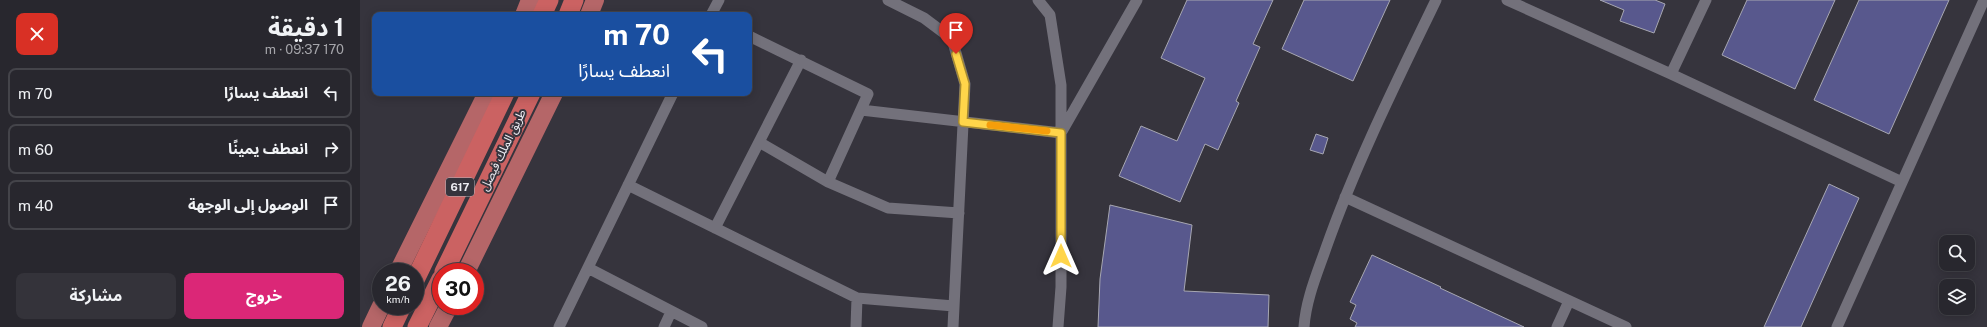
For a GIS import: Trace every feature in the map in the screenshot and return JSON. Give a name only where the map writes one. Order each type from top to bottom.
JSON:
[{"type":"highway","points":[[543,12],[549,0]]},
{"type":"highway","points":[[569,12],[574,0]]},
{"type":"highway","name":"طريق الملك فيصل","points":[[423,263],[505,96]]},
{"type":"highway","name":"طريق الملك فيصل","points":[[448,263],[530,96]]},
{"type":"highway","points":[[417,327],[432,297]]},
{"type":"highway","points":[[392,327],[398,315]]},
{"type":"main road","points":[[525,12],[530,0]]},
{"type":"main road","points":[[589,12],[595,0]]},
{"type":"main road","points":[[402,263],[486,96]]},
{"type":"main road","points":[[470,263],[553,96]]},
{"type":"main road","points":[[371,327],[377,315]]},
{"type":"main road","points":[[438,327],[444,315]]},
{"type":"street","points":[[712,12],[718,0]]},
{"type":"street","points":[[888,0],[924,18],[952,39],[965,84],[953,327]]},
{"type":"street","points":[[1038,0],[1050,15],[1061,85],[1061,286],[1058,327]]},
{"type":"street","points":[[1061,133],[1137,0]]},
{"type":"street","points":[[1304,327],[1306,307],[1345,197],[1376,126],[1436,0]]},
{"type":"street","points":[[1507,0],[1671,74],[1902,182]]},
{"type":"street","points":[[1671,74],[1706,0]]},
{"type":"street","points":[[1837,327],[1984,0]]},
{"type":"street","points":[[752,37],[868,94],[828,182]]},
{"type":"street","points":[[715,228],[801,60]]},
{"type":"street","points":[[559,327],[672,96]]},
{"type":"street","points":[[861,110],[1061,133]]},
{"type":"street","points":[[759,142],[828,182],[888,208],[958,213]]},
{"type":"street","points":[[628,185],[857,298],[954,306]]},
{"type":"street","points":[[1345,197],[1626,327]]},
{"type":"street","points":[[588,268],[702,327]]},
{"type":"street","points":[[856,327],[857,298]]},
{"type":"street","points":[[1557,327],[1569,301]]},
{"type":"street","points":[[664,327],[671,312]]},
{"type":"building","points":[[1187,0],[1273,0],[1253,44],[1260,47],[1236,101],[1239,103],[1218,150],[1205,144],[1180,202],[1119,176],[1141,126],[1177,141],[1205,78],[1161,58]]},
{"type":"building","points":[[1304,0],[1390,0],[1353,81],[1282,49]]},
{"type":"building","points":[[1600,0],[1655,0],[1665,4],[1654,33],[1620,21],[1624,10]]},
{"type":"building","points":[[1747,0],[1835,0],[1795,89],[1722,55]]},
{"type":"building","points":[[1859,0],[1949,0],[1889,134],[1814,100]]},
{"type":"building","points":[[1316,134],[1328,138],[1323,154],[1310,150]]},
{"type":"building","points":[[1829,184],[1859,198],[1801,327],[1764,327]]},
{"type":"building","points":[[1110,205],[1192,225],[1184,291],[1269,295],[1268,327],[1098,327],[1100,279]]},
{"type":"building","points":[[1372,255],[1524,327],[1355,327],[1357,323],[1350,319],[1356,305],[1350,302]]},
{"type":"slow traffic","points":[[990,125],[1047,131]]},
{"type":"route","points":[[956,54],[965,84],[963,122],[1061,133],[1061,256]]}]
